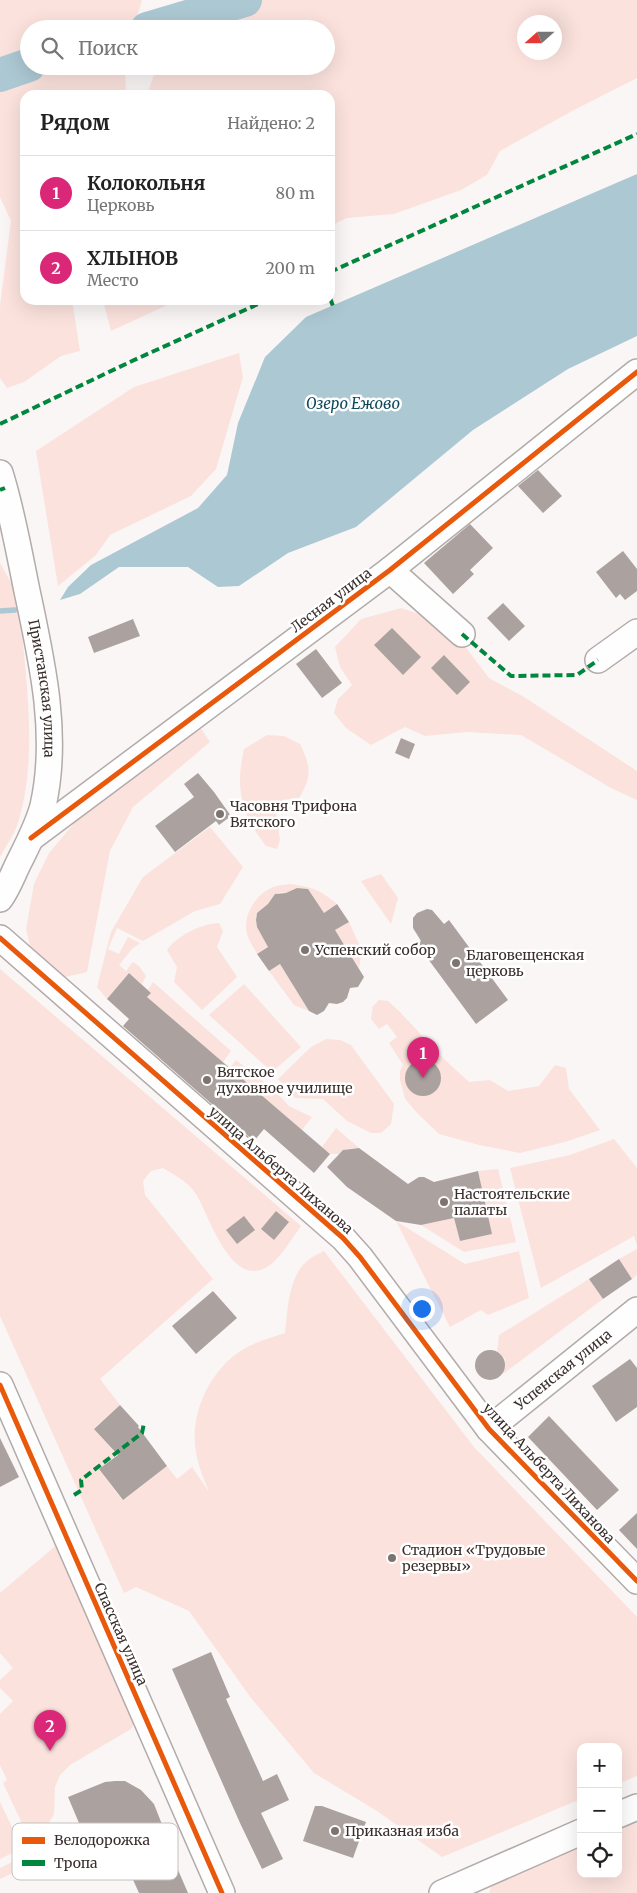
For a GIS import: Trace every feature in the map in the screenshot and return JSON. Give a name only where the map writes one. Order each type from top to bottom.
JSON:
[{"type":"street","name":"Лесная улица","points":[[31,838],[390,570],[637,372]]},
{"type":"street","name":"Пристанская улица","points":[[0,473],[5,488],[33,619],[48,716],[50,745],[48,778],[42,808],[31,838],[0,899]]},
{"type":"street","points":[[390,570],[462,634]]},
{"type":"street","points":[[598,660],[637,632]]},
{"type":"street","name":"улица Альберта Лиханова","points":[[0,938],[343,1238],[360,1257],[489,1429],[637,1582]]},
{"type":"street","name":"Успенская улица","points":[[489,1429],[637,1310]]},
{"type":"street","name":"Спасская улица","points":[[0,1385],[222,1893]]},
{"type":"street","points":[[622,1813],[637,1807]]},
{"type":"street","points":[[450,1892],[579,1833]]},
{"type":"shaded area","points":[[0,0],[142,0],[136,20],[20,20],[20,75],[125,75],[126,90],[20,90],[20,305],[73,305],[80,351],[61,356],[24,382],[7,388],[0,378],[0,305],[11,221],[0,197]]},
{"type":"shaded area","points":[[188,0],[637,0],[637,78],[500,151],[487,175],[461,190],[394,214],[347,218],[335,224],[335,90],[149,90],[154,75],[335,75],[335,20],[173,20],[175,14]]},
{"type":"shaded area","points":[[104,305],[167,305],[111,331]]},
{"type":"shaded area","points":[[239,353],[243,377],[216,469],[191,496],[110,535],[96,555],[58,586],[36,451],[134,387]]},
{"type":"shaded area","points":[[0,563],[14,588],[20,607],[29,716],[29,743],[28,770],[18,823],[0,857]]},
{"type":"shaded area","points":[[401,608],[431,618],[467,649],[489,678],[524,697],[637,771],[637,800],[611,788],[521,735],[467,732],[425,736],[405,727],[371,745],[346,728],[334,713],[338,699],[352,685],[340,667],[335,647],[361,619]]},
{"type":"shaded area","points":[[200,727],[210,742],[133,807],[110,851],[87,972],[61,978],[32,954],[26,929],[34,884],[49,853],[82,814]]},
{"type":"shaded area","points":[[267,735],[284,736],[300,744],[308,765],[308,777],[299,798],[282,800],[276,813],[280,840],[277,849],[266,846],[251,823],[240,789],[241,763],[244,749]]},
{"type":"shaded area","points":[[210,827],[243,867],[220,904],[195,911],[143,941],[117,928],[108,949],[119,954],[128,937],[140,943],[132,949],[119,965],[126,971],[133,962],[139,966],[146,976],[142,984],[129,973],[107,999],[97,987],[111,932],[143,877]]},
{"type":"shaded area","points":[[381,874],[398,898],[391,924],[361,881]]},
{"type":"shaded area","points":[[290,884],[316,890],[337,904],[324,913],[308,889],[297,888],[290,895],[282,892],[275,894],[269,903],[269,909],[257,913],[257,926],[269,946],[257,954],[246,930],[250,908],[259,896],[271,888]]},
{"type":"shaded area","points":[[349,922],[362,951],[359,968],[335,930]]},
{"type":"shaded area","points":[[219,923],[223,931],[217,947],[237,977],[202,1010],[174,982],[177,967],[167,950],[190,931]]},
{"type":"shaded area","points":[[280,964],[309,1011],[294,1005],[269,971]]},
{"type":"shaded area","points":[[0,969],[301,1226],[283,1252],[270,1265],[256,1271],[244,1269],[233,1260],[224,1248],[196,1194],[185,1182],[163,1168],[151,1171],[143,1181],[145,1195],[213,1279],[100,1379],[120,1405],[94,1428],[117,1455],[99,1469],[122,1500],[167,1466],[177,1479],[192,1467],[209,1492],[198,1462],[195,1438],[199,1408],[204,1394],[220,1369],[242,1350],[263,1340],[285,1333],[288,1303],[293,1282],[303,1265],[324,1251],[474,1447],[637,1617],[637,1776],[622,1782],[622,1743],[577,1743],[577,1801],[442,1857],[377,1811],[314,1773],[251,1698],[189,1611],[136,1587],[124,1593],[0,1316]]},
{"type":"shaded area","points":[[153,982],[231,1051],[223,1062],[147,997],[151,993],[148,990]]},
{"type":"shaded area","points":[[244,984],[301,1047],[272,1072],[209,1015]]},
{"type":"shaded area","points":[[379,1000],[388,1001],[469,1082],[490,1080],[508,1091],[539,1086],[555,1065],[566,1068],[569,1089],[600,1130],[565,1142],[520,1153],[479,1145],[439,1134],[405,1099],[400,1080],[400,1071],[403,1065],[389,1043],[397,1037],[387,1024],[379,1029],[371,1019],[373,1006]]},
{"type":"shaded area","points":[[326,1039],[340,1040],[351,1045],[394,1104],[391,1124],[381,1133],[371,1133],[347,1121],[323,1099],[295,1098],[278,1079],[311,1047]]},
{"type":"shaded area","points":[[236,1060],[265,1083],[257,1092],[230,1068]]},
{"type":"shaded area","points":[[270,1086],[289,1106],[312,1117],[302,1130],[263,1097]]},
{"type":"shaded area","points":[[336,1128],[359,1148],[347,1149],[339,1154],[330,1154],[322,1147]]},
{"type":"shaded area","points":[[614,1139],[637,1168],[637,1245],[634,1236],[541,1288],[510,1168],[570,1155]]},
{"type":"shaded area","points":[[498,1169],[516,1242],[464,1252],[421,1225],[454,1218],[460,1241],[491,1234],[478,1171]]},
{"type":"shaded area","points":[[396,1221],[465,1264],[519,1251],[529,1298],[488,1315],[481,1310],[450,1327]]},
{"type":"shaded area","points":[[637,1249],[637,1275],[632,1279],[619,1259]]},
{"type":"shaded area","points":[[589,1279],[603,1299],[503,1374],[505,1359],[497,1351],[499,1335]]},
{"type":"shaded area","points":[[59,1543],[135,1722],[131,1729],[70,1765],[60,1775],[55,1787],[54,1814],[49,1823],[22,1823],[3,1783],[7,1780],[0,1765],[0,1714],[13,1701],[0,1688],[0,1680],[13,1668],[0,1653],[0,1593]]},
{"type":"shaded area","points":[[0,1802],[12,1827],[12,1853],[0,1859]]},
{"type":"shaded area","points":[[637,1820],[637,1893],[489,1893],[491,1887],[497,1881],[577,1846],[577,1878],[622,1878],[622,1826]]},
{"type":"shaded area","points":[[12,1862],[12,1873],[0,1879],[0,1868]]},
{"type":"water","name":"Озеро Ежово","points":[[637,174],[637,336],[568,369],[473,430],[356,527],[288,553],[239,586],[218,587],[188,567],[119,567],[80,594],[60,600],[68,587],[91,565],[198,508],[227,475],[238,423],[265,357],[306,317]]},
{"type":"building","points":[[538,470],[562,496],[543,513],[518,486]]},
{"type":"building","points":[[470,524],[493,548],[470,570],[474,574],[453,594],[424,563]]},
{"type":"building","points":[[623,551],[637,569],[637,591],[625,600],[620,594],[616,598],[596,572]]},
{"type":"building","points":[[503,603],[525,626],[509,641],[487,618]]},
{"type":"building","points":[[133,619],[140,636],[94,653],[88,637]]},
{"type":"building","points":[[392,628],[421,657],[403,675],[374,645]]},
{"type":"building","points":[[316,649],[342,683],[322,698],[296,664]]},
{"type":"building","points":[[444,655],[470,682],[457,695],[431,668]]},
{"type":"building","points":[[401,738],[415,744],[409,759],[395,753]]},
{"type":"building","points":[[198,773],[231,816],[219,825],[216,821],[175,852],[155,826],[194,797],[184,784]]},
{"type":"building","name":"Успенский собор","points":[[297,888],[308,889],[324,913],[337,904],[349,922],[335,930],[364,977],[358,987],[350,988],[347,998],[343,1002],[337,1004],[329,1003],[324,1011],[317,1015],[309,1011],[280,964],[269,971],[257,954],[268,947],[257,927],[257,913],[268,904],[275,894],[286,893]]},
{"type":"building","name":"Благовещенская церковь","points":[[427,909],[432,910],[444,924],[449,920],[508,1000],[476,1024],[417,944],[421,941],[413,928],[413,918],[417,913]]},
{"type":"building","name":"Вятское духовное училище","points":[[129,973],[151,993],[147,997],[330,1154],[314,1173],[264,1129],[254,1141],[123,1026],[129,1019],[107,999]]},
{"type":"building","points":[[423,1060],[430,1061],[436,1065],[440,1071],[440,1085],[436,1091],[430,1095],[423,1096],[416,1095],[410,1091],[406,1085],[405,1078],[406,1071],[410,1065],[416,1061]]},
{"type":"building","points":[[359,1148],[408,1184],[419,1177],[424,1177],[434,1182],[478,1171],[492,1234],[460,1241],[454,1218],[421,1225],[396,1221],[347,1187],[327,1167],[343,1150]]},
{"type":"building","points":[[276,1211],[289,1222],[274,1240],[261,1229]]},
{"type":"building","points":[[244,1216],[255,1230],[237,1244],[226,1230]]},
{"type":"building","points":[[619,1259],[632,1279],[603,1299],[589,1279]]},
{"type":"building","points":[[213,1291],[237,1318],[196,1354],[172,1326]]},
{"type":"building","points":[[490,1350],[501,1354],[505,1365],[501,1376],[490,1380],[479,1376],[475,1365],[479,1354]]},
{"type":"building","points":[[630,1359],[637,1368],[637,1407],[616,1422],[592,1386]]},
{"type":"building","points":[[120,1405],[139,1426],[167,1466],[123,1500],[99,1469],[118,1455],[94,1429]]},
{"type":"building","points":[[549,1416],[619,1490],[597,1510],[528,1437]]},
{"type":"building","points":[[0,1438],[19,1477],[0,1487]]},
{"type":"building","points":[[637,1513],[637,1549],[619,1530]]},
{"type":"building","points":[[211,1652],[230,1697],[226,1699],[263,1781],[277,1774],[289,1800],[261,1813],[283,1859],[262,1869],[172,1669]]},
{"type":"building","points":[[125,1781],[141,1790],[154,1804],[161,1823],[79,1823],[68,1797],[105,1782]]},
{"type":"building","name":"Приказная изба","points":[[315,1806],[322,1806],[366,1822],[353,1858],[303,1841]]},
{"type":"building","points":[[178,1870],[188,1893],[139,1893],[133,1880],[178,1880]]},
{"type":"waterway","points":[[177,20],[245,0]]},
{"type":"waterway","points":[[0,75],[20,68]]},
{"type":"waterway","points":[[0,611],[15,610]]},
{"type":"marked path","points":[[335,270],[637,134]]},
{"type":"marked path","points":[[0,424],[256,305]]},
{"type":"marked path","points":[[0,490],[5,488]]},
{"type":"marked path","points":[[462,634],[511,676],[577,675],[598,660]]},
{"type":"marked path","points":[[74,1495],[82,1490],[81,1480],[142,1433],[144,1423]]},
{"type":"cycle path","points":[[31,838],[390,570],[637,372]]},
{"type":"cycle path","points":[[0,938],[343,1238],[360,1257],[489,1429],[637,1581]]},
{"type":"cycle path","points":[[0,1385],[222,1893]]},
{"type":"place","name":"Часовня Трифона Вятского","points":[[220,814]]},
{"type":"place","name":"Успенский собор","points":[[305,950]]},
{"type":"place","name":"Благовещенская церковь","points":[[456,963]]},
{"type":"place","name":"Колокольня","points":[[423,1078]]},
{"type":"place","name":"Вятское духовное училище","points":[[207,1080]]},
{"type":"place","name":"Настоятельские палаты","points":[[444,1202]]},
{"type":"place","name":"Стадион «Трудовые резервы»","points":[[392,1558]]},
{"type":"place","name":"ХЛЫНОВ","points":[[50,1751]]},
{"type":"place","name":"Приказная изба","points":[[335,1831]]}]
